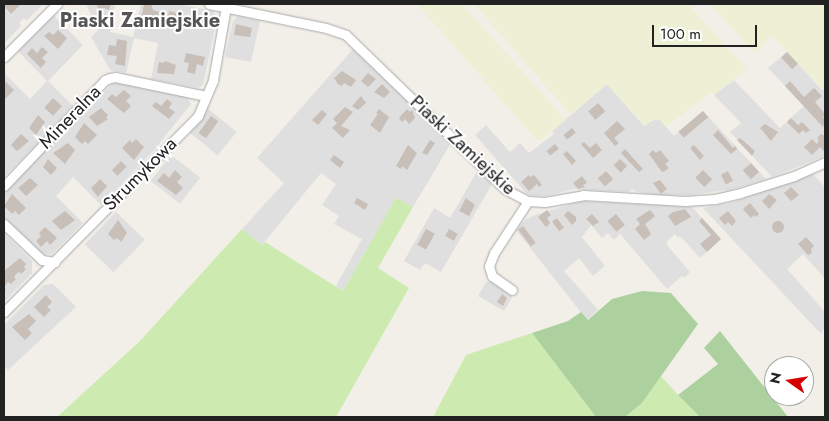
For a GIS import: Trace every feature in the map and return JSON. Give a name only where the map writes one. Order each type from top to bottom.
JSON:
[{"type":"street","points":[[4,57],[57,4]]},
{"type":"street","name":"Piaski Zamiejskie","points":[[209,4],[326,28],[346,35],[505,189],[528,201],[545,202],[583,195],[685,201],[715,199],[794,176],[825,162]]},
{"type":"street","name":"Strumykowa","points":[[4,312],[198,116],[212,80],[226,7]]},
{"type":"street","name":"Mineralna","points":[[4,186],[105,80],[115,77],[206,96]]},
{"type":"street","points":[[512,290],[492,276],[489,266],[494,254],[528,201]]},
{"type":"street","points":[[4,224],[42,260],[55,262]]},
{"type":"shaded area","points":[[6,4],[43,4],[26,21],[24,18],[19,23],[21,26],[4,44],[4,6]]},
{"type":"shaded area","points":[[86,4],[115,4],[110,32],[133,37],[141,4],[178,4],[213,11],[217,18],[203,85],[198,88],[151,79],[158,43],[134,38],[126,73],[110,70],[91,37],[98,30]]},
{"type":"shaded area","points":[[53,15],[83,45],[48,81],[74,107],[4,177],[4,73],[30,99],[47,81],[18,51]]},
{"type":"shaded area","points":[[238,16],[260,21],[251,62],[225,57],[233,21]]},
{"type":"shaded area","points":[[353,49],[451,143],[413,207],[396,199],[343,291],[336,286],[362,239],[334,224],[339,216],[322,205],[336,184],[321,173],[262,245],[242,229],[284,183],[257,158]]},
{"type":"shaded area","points":[[787,52],[822,90],[825,87],[825,156],[772,177],[730,132],[741,123],[714,95],[734,80],[780,128],[804,106],[768,68]]},
{"type":"shaded area","points":[[114,82],[188,97],[191,104],[154,150],[101,205],[73,177],[56,196],[83,223],[52,254],[40,254],[4,218],[4,192]]},
{"type":"shaded area","points":[[607,84],[644,126],[651,121],[659,119],[674,136],[703,111],[766,179],[727,191],[691,195],[661,195],[637,192],[633,189],[628,192],[573,189],[547,196],[534,196],[527,194],[475,135],[486,125],[510,152],[520,143],[529,153],[554,134],[552,131]]},
{"type":"shaded area","points":[[207,108],[237,132],[218,155],[188,131]]},
{"type":"shaded area","points":[[171,155],[200,178],[180,204],[151,181]]},
{"type":"shaded area","points":[[478,170],[492,184],[441,272],[425,263],[420,270],[404,261],[434,208],[450,218]]},
{"type":"shaded area","points":[[813,174],[825,187],[825,279],[803,254],[787,269],[825,312],[825,327],[821,334],[703,208],[730,203]]},
{"type":"shaded area","points":[[581,201],[692,207],[721,239],[700,258],[680,236],[678,238],[675,234],[669,239],[666,244],[690,272],[684,278],[682,276],[667,289],[620,234],[614,240],[608,233],[602,238],[591,225],[582,237],[605,266],[593,276],[579,258],[564,271],[598,310],[587,320],[516,230],[525,220],[535,215]]},
{"type":"shaded area","points":[[116,212],[145,240],[114,272],[85,244]]},
{"type":"shaded area","points":[[4,233],[32,261],[32,273],[4,302]]},
{"type":"shaded area","points":[[491,281],[514,294],[504,311],[478,296],[486,282]]},
{"type":"shaded area","points":[[53,284],[76,307],[8,370],[4,366],[4,325],[44,285]]},
{"type":"green space","points":[[417,4],[462,4],[566,120],[538,142]]},
{"type":"green space","points":[[474,4],[688,4],[747,69],[714,95],[711,92],[666,127],[659,119],[651,121],[645,126],[607,84],[571,115]]},
{"type":"green space","points":[[710,4],[825,4],[825,87],[823,90],[772,36],[755,53]]},
{"type":"green space","points":[[396,198],[413,207],[378,268],[409,288],[336,417],[57,417],[140,341],[242,229],[262,245],[265,242],[343,291]]},
{"type":"green space","points":[[642,291],[671,293],[698,324],[642,403],[625,417],[596,417],[532,333],[568,321],[581,312],[588,320],[612,299]]},
{"type":"green space","points":[[720,331],[764,387],[764,406],[779,406],[788,417],[700,417],[678,395],[718,364],[704,348]]},
{"type":"green space","points":[[532,333],[596,417],[433,417],[466,355]]},
{"type":"green space","points":[[661,376],[700,417],[625,417],[642,403]]},
{"type":"building","points":[[6,4],[21,4],[11,14],[4,6]]},
{"type":"building","points":[[91,4],[111,4],[109,10],[104,8],[103,11],[97,9],[98,6]]},
{"type":"building","points":[[144,4],[151,4],[153,10],[159,12],[157,24],[150,23],[149,27],[140,25]]},
{"type":"building","points":[[169,11],[184,15],[182,27],[166,26]]},
{"type":"building","points":[[196,17],[208,20],[205,30],[194,27]]},
{"type":"building","points":[[236,24],[252,28],[250,37],[234,35]]},
{"type":"building","points":[[58,30],[67,38],[58,49],[44,36],[49,32],[53,35]]},
{"type":"building","points":[[117,39],[127,41],[125,66],[115,64],[117,56],[107,55],[109,45],[116,46]]},
{"type":"building","points":[[42,47],[48,52],[42,58],[46,62],[41,68],[27,54],[32,48],[37,53]]},
{"type":"building","points":[[787,52],[798,64],[792,69],[781,57]]},
{"type":"building","points":[[186,53],[205,57],[203,66],[197,64],[195,74],[187,72],[189,63],[184,62]]},
{"type":"building","points":[[165,61],[176,65],[174,74],[157,73],[159,62],[164,63]]},
{"type":"building","points":[[342,71],[356,80],[351,87],[344,83],[342,86],[338,84],[334,78]]},
{"type":"building","points":[[368,73],[376,79],[368,87],[361,81]]},
{"type":"building","points":[[790,81],[804,97],[814,88],[822,96],[815,102],[825,114],[823,117],[825,120],[823,127],[785,86]]},
{"type":"building","points":[[6,82],[14,90],[4,100],[4,84]]},
{"type":"building","points":[[382,84],[390,92],[384,98],[374,92]]},
{"type":"building","points":[[124,90],[131,96],[126,101],[131,106],[124,113],[107,99],[112,94],[116,97]]},
{"type":"building","points":[[361,96],[366,103],[358,110],[352,106]]},
{"type":"building","points":[[53,98],[62,106],[53,116],[44,108]]},
{"type":"building","points":[[167,99],[172,103],[169,108],[175,112],[169,119],[152,106],[156,102],[161,106]]},
{"type":"building","points":[[598,103],[605,111],[595,120],[588,112]]},
{"type":"building","points":[[345,107],[353,112],[341,126],[350,130],[343,138],[332,128],[337,123],[333,119]]},
{"type":"building","points":[[101,108],[108,115],[106,118],[108,119],[97,126],[89,117]]},
{"type":"building","points":[[379,109],[389,117],[380,133],[370,125],[378,114],[376,113]]},
{"type":"building","points":[[407,109],[410,112],[412,110],[415,118],[409,124],[405,119],[402,122],[399,118]]},
{"type":"building","points":[[322,110],[327,114],[318,125],[312,120]]},
{"type":"building","points":[[703,111],[708,117],[684,138],[678,132]]},
{"type":"building","points":[[38,115],[45,122],[36,135],[29,128]]},
{"type":"building","points":[[211,116],[218,121],[206,138],[199,133]]},
{"type":"building","points":[[791,118],[798,125],[802,122],[810,130],[806,133],[803,130],[799,134],[787,122]]},
{"type":"building","points":[[617,121],[625,129],[614,138],[619,143],[615,146],[604,133]]},
{"type":"building","points":[[84,123],[97,135],[88,144],[85,141],[82,144],[75,137]]},
{"type":"building","points":[[765,124],[778,132],[771,141],[760,128]]},
{"type":"building","points":[[572,128],[576,133],[567,140],[563,135]]},
{"type":"building","points":[[718,130],[733,148],[735,146],[737,149],[731,154],[713,135]]},
{"type":"building","points":[[21,134],[29,141],[17,151],[11,145]]},
{"type":"building","points":[[821,134],[825,136],[825,150],[820,147],[812,155],[804,147],[812,139],[817,144],[819,140],[817,138]]},
{"type":"building","points":[[740,138],[755,151],[752,156],[737,140]]},
{"type":"building","points":[[136,139],[144,147],[134,160],[122,148],[130,140],[132,143]]},
{"type":"building","points":[[430,140],[435,143],[427,155],[422,153]]},
{"type":"building","points":[[584,142],[590,148],[596,143],[602,150],[593,158],[581,144]]},
{"type":"building","points":[[68,143],[75,150],[65,164],[53,153]]},
{"type":"building","points":[[555,144],[559,149],[550,156],[546,151]]},
{"type":"building","points":[[408,145],[417,153],[407,170],[402,166],[401,169],[396,166]]},
{"type":"building","points":[[694,145],[704,156],[700,160],[690,148]]},
{"type":"building","points":[[625,149],[643,169],[639,172],[621,153]]},
{"type":"building","points":[[653,150],[656,153],[660,150],[669,161],[665,164],[669,168],[665,171],[662,172],[649,154]]},
{"type":"building","points":[[567,151],[576,161],[572,165],[563,154]]},
{"type":"building","points":[[334,155],[344,162],[340,168],[330,160]]},
{"type":"building","points":[[48,159],[57,168],[51,175],[43,167]]},
{"type":"building","points":[[620,159],[627,166],[621,172],[614,165]]},
{"type":"building","points":[[121,161],[127,167],[117,176],[112,170]]},
{"type":"building","points":[[751,163],[759,172],[751,179],[743,170]]},
{"type":"building","points":[[175,170],[182,177],[177,182],[183,188],[176,195],[157,181],[164,173],[169,178]]},
{"type":"building","points":[[703,170],[712,179],[704,187],[695,178]]},
{"type":"building","points":[[606,171],[613,179],[605,187],[598,178]]},
{"type":"building","points":[[728,171],[733,181],[726,184],[721,175]]},
{"type":"building","points":[[529,175],[531,177],[534,175],[542,185],[539,187],[537,184],[529,191],[521,182]]},
{"type":"building","points":[[582,176],[587,183],[583,185],[585,187],[578,189],[573,183]]},
{"type":"building","points":[[30,178],[38,185],[26,196],[18,188]]},
{"type":"building","points":[[100,179],[107,186],[98,197],[91,188]]},
{"type":"building","points":[[660,180],[667,189],[661,194],[653,183]]},
{"type":"building","points":[[791,187],[799,195],[791,201],[784,193]]},
{"type":"building","points":[[12,194],[26,208],[19,215],[15,211],[12,214],[4,206]]},
{"type":"building","points":[[769,194],[777,200],[769,209],[762,201]]},
{"type":"building","points":[[357,198],[368,204],[365,210],[354,203]]},
{"type":"building","points":[[466,198],[475,205],[469,216],[459,211]]},
{"type":"building","points":[[750,203],[759,214],[756,217],[754,215],[751,218],[743,209]]},
{"type":"building","points":[[685,209],[691,217],[675,226],[668,216],[673,212]]},
{"type":"building","points":[[547,210],[551,215],[547,218],[550,223],[546,227],[538,217]]},
{"type":"building","points":[[650,210],[655,216],[645,224],[651,234],[644,240],[635,229],[640,224],[636,219]]},
{"type":"building","points":[[65,211],[75,220],[61,230],[52,221]]},
{"type":"building","points":[[568,211],[576,217],[576,221],[572,225],[564,215]]},
{"type":"building","points":[[728,211],[736,221],[732,226],[728,222],[725,225],[719,218]]},
{"type":"building","points":[[592,214],[599,222],[593,226],[586,219]]},
{"type":"building","points":[[616,214],[625,225],[616,232],[607,221]]},
{"type":"building","points":[[557,218],[564,228],[559,231],[552,221]]},
{"type":"building","points":[[702,218],[721,239],[707,252],[700,244],[711,235],[699,221]]},
{"type":"building","points":[[118,220],[127,233],[121,242],[117,238],[114,240],[108,234]]},
{"type":"building","points":[[776,221],[780,221],[784,227],[780,233],[776,233],[772,229],[772,225]]},
{"type":"building","points":[[523,226],[536,243],[531,246],[518,230]]},
{"type":"building","points":[[45,227],[57,238],[50,245],[47,241],[41,247],[36,241],[41,236],[39,233]]},
{"type":"building","points":[[426,229],[435,234],[426,250],[417,245]]},
{"type":"building","points":[[449,229],[458,234],[454,241],[445,236]]},
{"type":"building","points":[[806,237],[814,246],[811,249],[812,253],[808,255],[798,244]]},
{"type":"building","points":[[20,258],[26,264],[24,267],[26,269],[21,274],[19,272],[16,274],[14,277],[16,279],[11,284],[8,282],[4,287],[4,271]]},
{"type":"building","points":[[502,294],[507,298],[503,306],[497,302]]},
{"type":"building","points":[[46,295],[52,302],[47,307],[51,310],[44,317],[34,307]]},
{"type":"building","points":[[29,314],[36,321],[28,329],[32,333],[25,340],[12,327]]},
{"type":"district","name":"Piaski Zamiejskie","points":[[140,20]]}]
